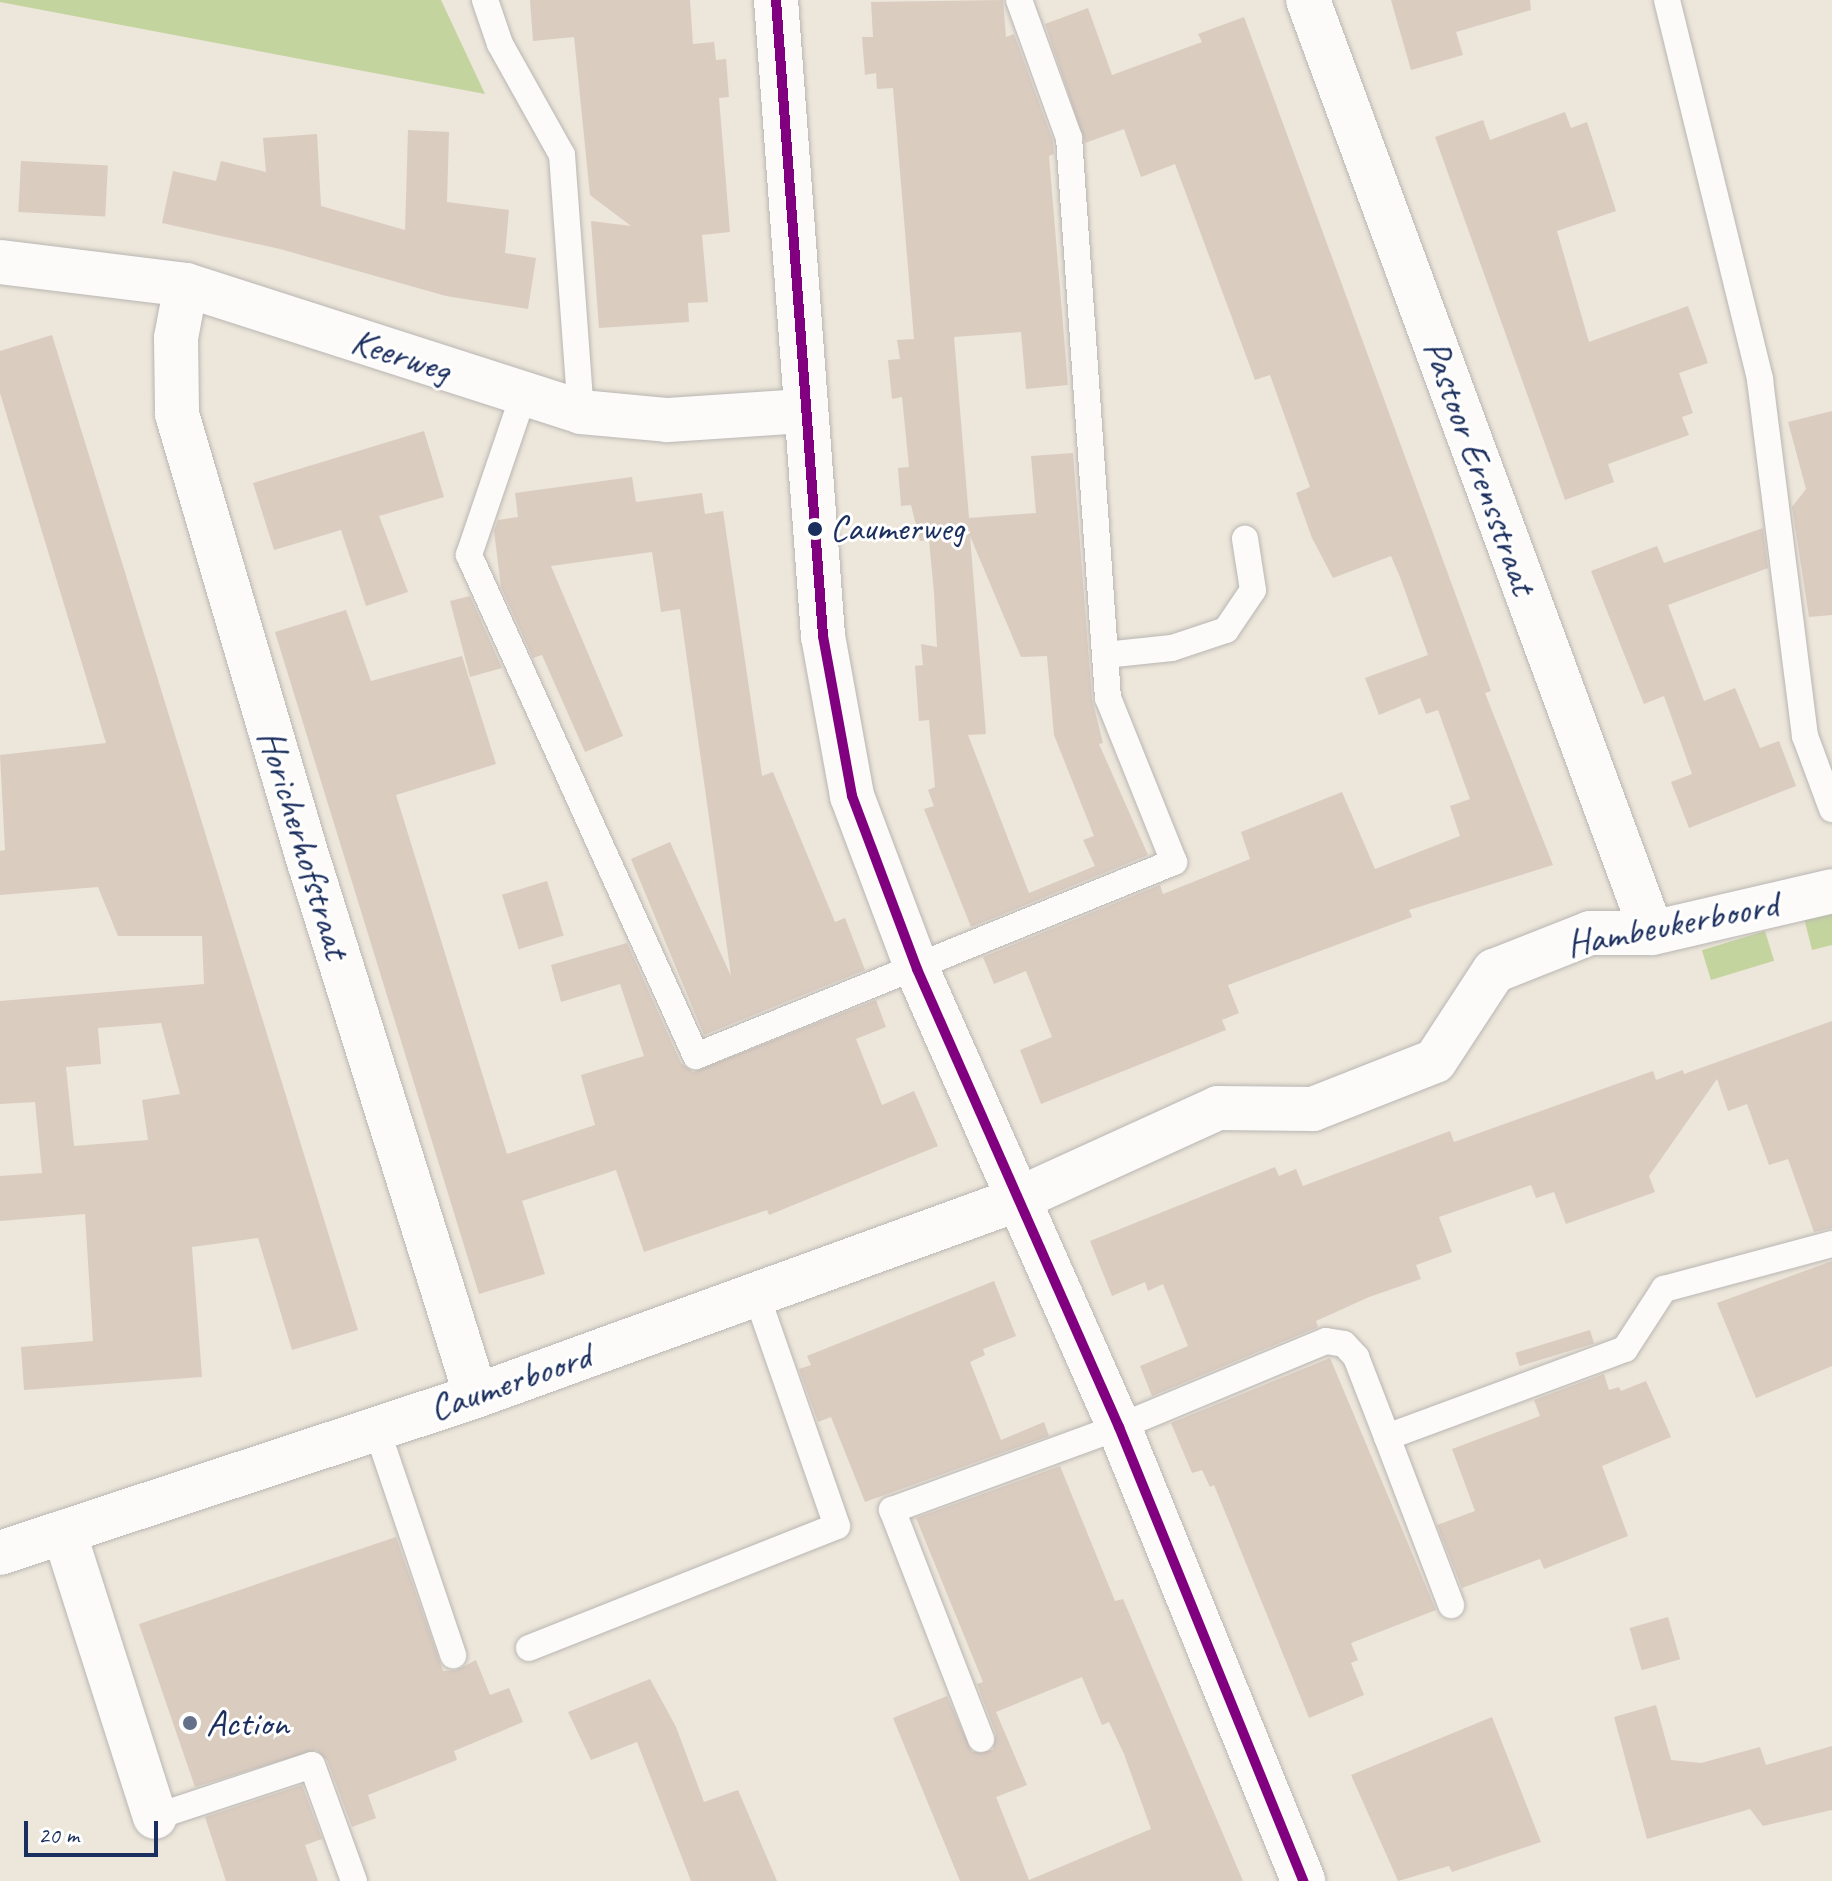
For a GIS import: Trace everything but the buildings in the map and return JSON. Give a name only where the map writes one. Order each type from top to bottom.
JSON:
[{"type":"street","points":[[776,0],[823,636],[840,750],[870,851],[917,969],[1016,1200],[1119,1427],[1303,1881]]},
{"type":"street","name":"Pastoor Erensstraat","points":[[1308,0],[1652,933]]},
{"type":"street","name":"Keerweg","points":[[0,262],[186,285],[523,396],[581,412],[668,420],[804,411]]},
{"type":"street","name":"Horicherhofstraat","points":[[186,285],[176,338],[177,414],[310,865],[476,1396]]},
{"type":"street","name":"Hambeukerboord","points":[[1016,1200],[1218,1108],[1313,1109],[1435,1061],[1494,971],[1590,933],[1652,933],[1832,891]]},
{"type":"street","name":"Caumerboord","points":[[3,1546],[64,1532],[476,1396],[1016,1200]]},
{"type":"street","points":[[64,1532],[155,1817]]},
{"type":"lane","points":[[485,0],[500,44],[562,155],[581,412]]},
{"type":"lane","points":[[523,396],[469,555],[696,1056],[917,969],[1174,862],[1108,698],[1069,138],[1019,0]]},
{"type":"lane","points":[[1667,0],[1760,380],[1805,736],[1832,809]]},
{"type":"lane","points":[[1105,655],[1172,648],[1226,630],[1253,590],[1245,539]]},
{"type":"lane","points":[[1387,1437],[1625,1349],[1664,1289],[1832,1244]]},
{"type":"lane","points":[[529,1648],[837,1526],[756,1294]]},
{"type":"lane","points":[[981,1739],[892,1510],[1119,1427],[1326,1341],[1344,1344],[1356,1357],[1451,1605]]},
{"type":"lane","points":[[376,1427],[453,1655]]},
{"type":"lane","points":[[155,1817],[312,1765],[354,1881]]},
{"type":"green space","points":[[441,0],[485,94],[0,2]]},
{"type":"green space","points":[[1832,911],[1832,945],[1812,950],[1804,918]]},
{"type":"green space","points":[[1765,931],[1774,961],[1711,980],[1702,950]]},
{"type":"transit line","points":[[776,0],[823,636],[852,796],[917,969],[1119,1427],[1303,1881]]},
{"type":"place","name":"Caumerweg","points":[[815,529]]},
{"type":"place","name":"Action","points":[[190,1723]]}]
